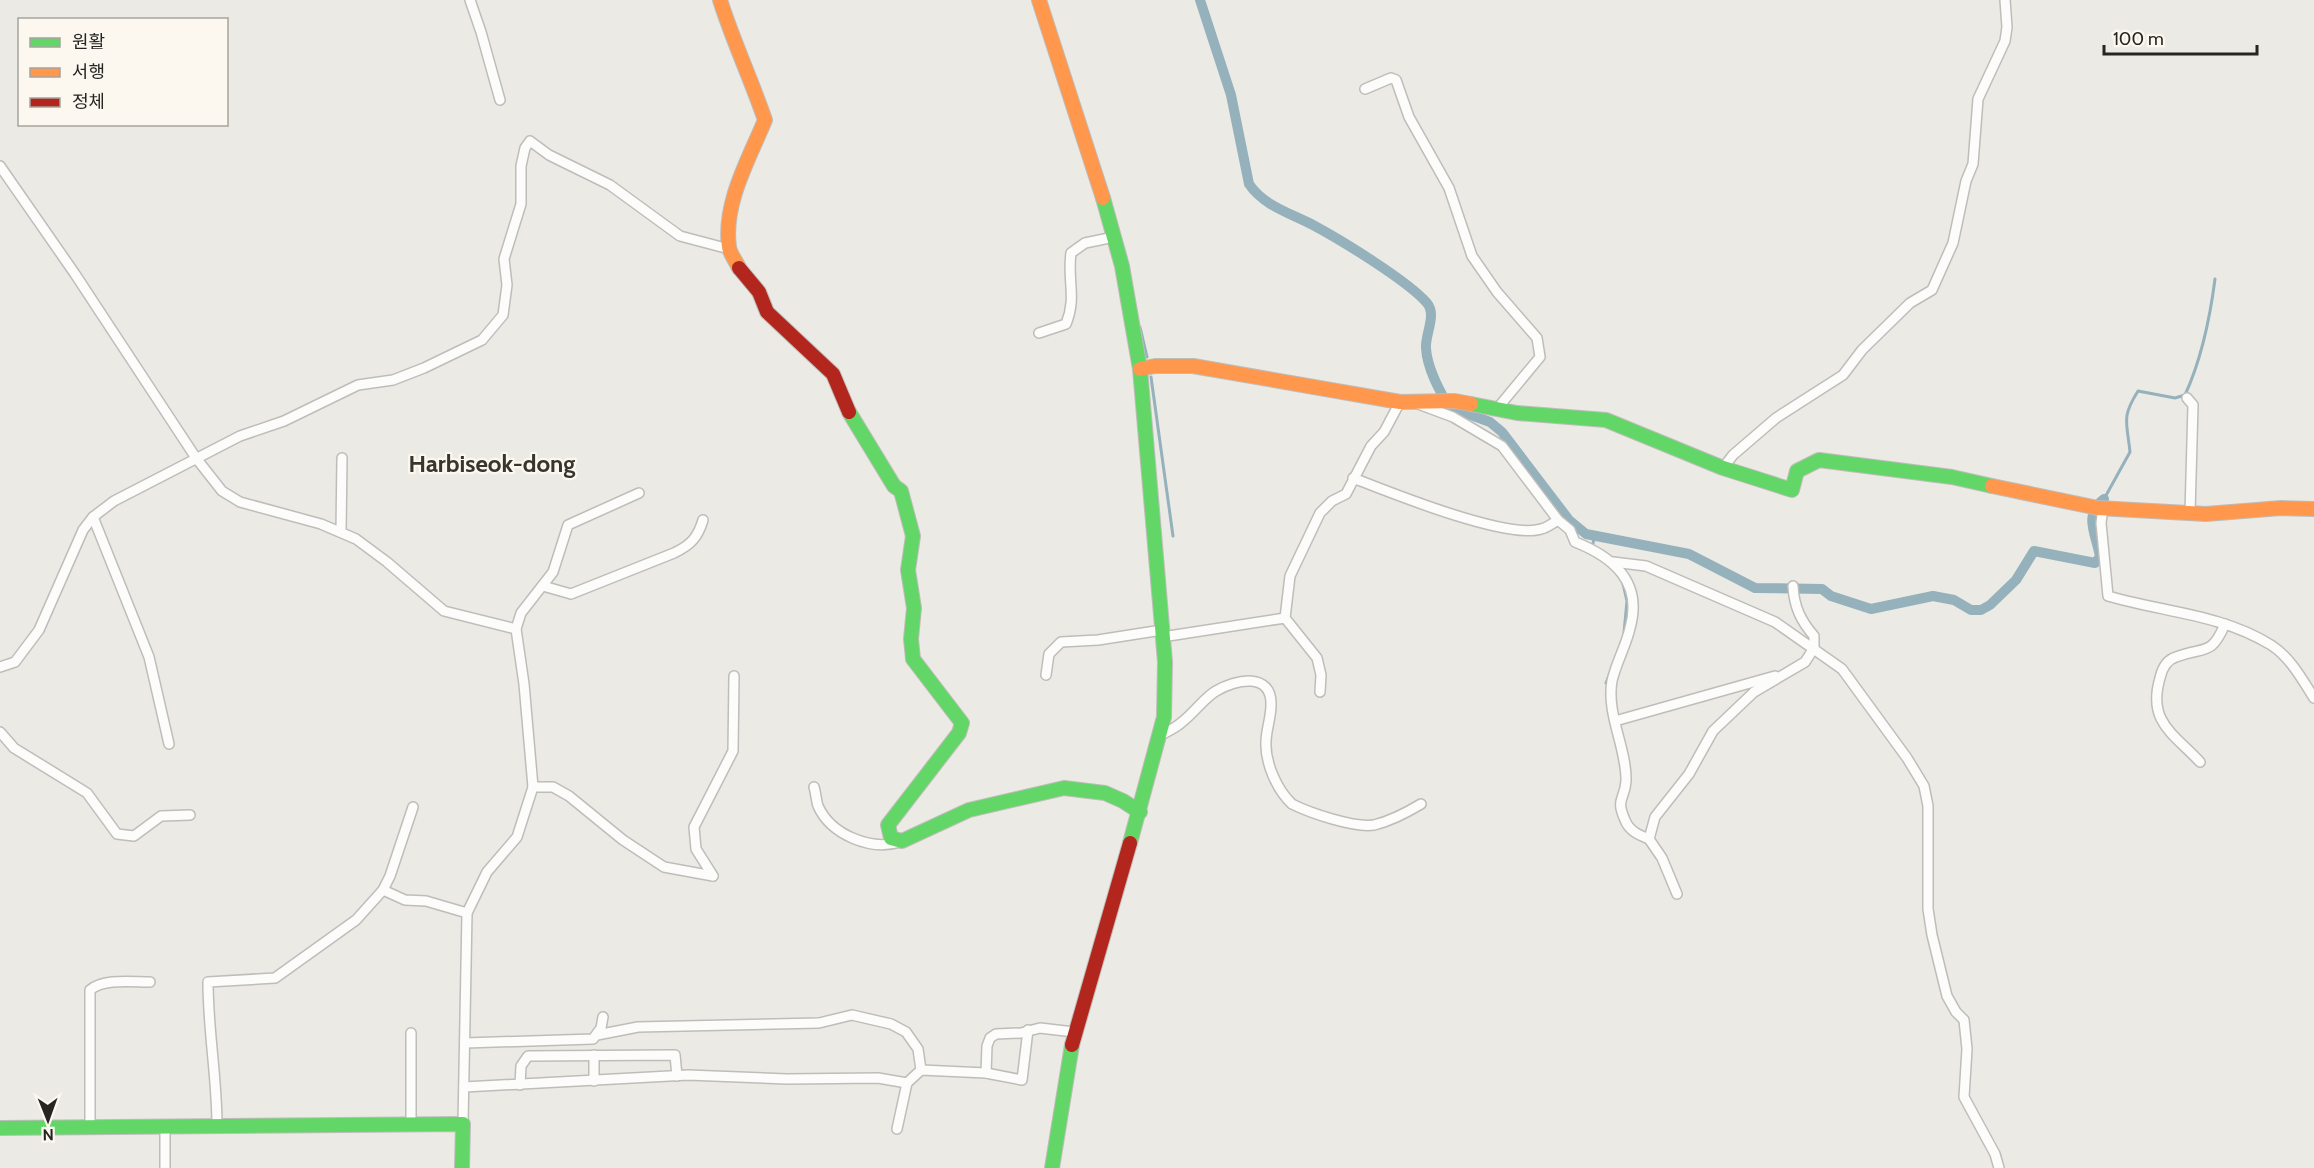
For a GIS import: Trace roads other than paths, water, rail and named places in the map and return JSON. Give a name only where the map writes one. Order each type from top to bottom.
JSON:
[{"type":"street","points":[[470,0],[500,100]]},
{"type":"street","points":[[720,0],[733,42],[750,75],[765,120],[733,198],[728,219],[729,249],[743,275],[759,292],[767,312],[813,352],[833,374],[847,408],[894,486],[901,491],[913,536],[908,570],[914,608],[911,639],[914,659],[962,723],[962,727],[888,825],[891,838],[902,841]]},
{"type":"street","points":[[1039,0],[1092,156],[1114,237],[1140,369],[1162,633],[1164,717],[1140,812],[1074,1032],[1052,1168]]},
{"type":"street","points":[[1723,468],[1733,455],[1776,418],[1843,375],[1862,350],[1910,303],[1932,290],[1953,243],[1966,181],[1973,164],[1978,99],[2005,41],[2007,27],[2005,0]]},
{"type":"street","points":[[1365,89],[1391,78],[1396,80],[1409,117],[1449,188],[1472,256],[1497,292],[1532,331],[1540,345],[1536,363],[1496,410]]},
{"type":"street","points":[[0,667],[15,662],[39,630],[83,530],[93,517],[114,501],[240,436],[319,406],[358,385],[393,380],[482,340],[503,315],[507,285],[504,259],[521,204],[521,166],[525,148],[530,141],[549,155],[610,185],[680,236],[729,249]]},
{"type":"street","points":[[0,166],[75,274],[196,458],[222,491],[240,502],[341,531],[387,562],[444,611],[516,628]]},
{"type":"street","points":[[1039,333],[1066,324],[1073,307],[1069,268],[1071,253],[1084,243],[1114,237]]},
{"type":"street","points":[[1140,369],[1155,366],[1193,366],[1406,402],[1453,417],[1502,446],[1558,520],[1570,530],[1575,542],[1593,549],[1613,562],[1623,573],[1630,589],[1631,626],[1612,681],[1615,721],[1626,781],[1619,803],[1628,826],[1637,834],[1649,839],[1662,858],[1677,894]]},
{"type":"street","points":[[2187,398],[2193,405],[2190,513]]},
{"type":"street","points":[[1406,402],[1455,401],[1496,410],[1606,420],[1723,468],[1792,490],[1797,471],[1819,460],[1952,477],[2097,507],[2190,513],[2314,509]]},
{"type":"street","points":[[1320,692],[1321,675],[1317,658],[1285,618],[1290,576],[1320,513],[1332,501],[1346,494],[1353,478],[1406,402]]},
{"type":"street","points":[[341,531],[342,458]]},
{"type":"street","points":[[1353,478],[1444,513],[1483,523],[1540,530],[1558,520]]},
{"type":"street","points":[[462,1168],[467,913],[487,872],[517,837],[532,787],[516,628],[521,613],[543,586],[559,558],[568,525],[639,493]]},
{"type":"street","points":[[2097,507],[2101,523],[2108,597],[2148,608],[2184,612],[2225,624],[2271,645],[2289,663],[2314,698]]},
{"type":"street","points":[[93,517],[149,657],[169,744]]},
{"type":"street","points":[[543,586],[571,594],[675,553],[687,547],[699,534],[703,520]]},
{"type":"street","points":[[1613,562],[1646,566],[1775,622],[1842,669],[1907,758],[1924,786],[1928,806],[1928,909],[1932,935],[1947,996],[1956,1012],[1964,1020],[1967,1049],[1964,1097],[1995,1154],[1999,1168]]},
{"type":"street","points":[[1649,839],[1655,817],[1689,774],[1713,731],[1754,692],[1805,662],[1814,648],[1814,636],[1801,621],[1793,590]]},
{"type":"street","points":[[1046,675],[1049,654],[1061,642],[1098,640],[1285,618]]},
{"type":"street","points":[[2200,762],[2186,747],[2173,738],[2160,715],[2154,697],[2162,668],[2173,657],[2209,648],[2217,643],[2225,624]]},
{"type":"street","points":[[1615,721],[1786,673]]},
{"type":"street","points":[[532,787],[553,787],[569,796],[623,840],[664,867],[714,876],[696,849],[694,827],[733,751],[736,702],[734,676]]},
{"type":"street","points":[[1159,736],[1181,724],[1215,691],[1245,679],[1257,680],[1268,691],[1272,703],[1266,742],[1268,760],[1274,778],[1286,798],[1293,804],[1350,823],[1371,825],[1394,819],[1421,804]]},
{"type":"street","points":[[0,732],[14,748],[87,793],[117,834],[134,836],[161,816],[190,815]]},
{"type":"street","points":[[0,749],[8,741]]},
{"type":"street","points":[[814,787],[818,805],[836,828],[862,842],[877,846],[902,841],[969,810],[1064,788],[1080,788],[1105,793],[1131,804],[1140,812]]},
{"type":"street","points":[[217,1126],[217,1076],[208,1019],[208,982],[276,978],[339,934],[383,890],[413,807]]},
{"type":"street","points":[[383,890],[405,900],[426,901],[467,913]]},
{"type":"street","points":[[90,1127],[90,990],[95,985],[104,983],[150,982]]},
{"type":"street","points":[[465,1043],[592,1039],[597,1035],[638,1027],[819,1023],[852,1015],[891,1024],[906,1032],[918,1049],[921,1070]]},
{"type":"street","points":[[597,1035],[603,1017]]},
{"type":"street","points":[[986,1073],[990,1038],[996,1034],[1021,1033],[1040,1028],[1074,1032]]},
{"type":"street","points":[[897,1129],[907,1083],[921,1070],[986,1073],[1022,1080],[1028,1030]]},
{"type":"street","points":[[411,1033],[411,1124]]},
{"type":"street","points":[[594,1055],[594,1081]]},
{"type":"street","points":[[520,1084],[521,1066],[528,1056],[675,1055],[677,1076]]},
{"type":"street","points":[[464,1087],[677,1076],[787,1079],[878,1078],[907,1083]]},
{"type":"street","points":[[0,1128],[463,1124]]},
{"type":"street","points":[[165,1126],[165,1168]]},
{"type":"waterway","points":[[1200,0],[1231,95],[1249,184],[1262,198],[1278,208],[1313,225],[1373,261],[1427,303],[1431,313],[1426,343],[1427,356],[1434,379],[1449,407],[1490,422],[1502,432],[1569,520],[1586,534],[1689,554],[1755,588],[1822,589],[1831,596],[1871,609],[1933,596],[1954,600],[1971,610],[1981,610],[1990,605],[2016,580],[2034,551],[2095,563],[2100,557],[2092,519],[2097,505],[2104,499]]},
{"type":"waterway","points":[[2104,499],[2130,452],[2126,420],[2129,408],[2138,391],[2175,398],[2185,395],[2204,338],[2215,279]]},
{"type":"waterway","points":[[1140,327],[1147,357]]},
{"type":"waterway","points":[[1151,377],[1173,536]]},
{"type":"waterway","points":[[1592,549],[1594,538]]},
{"type":"waterway","points":[[1623,584],[1627,601],[1624,633]]},
{"type":"waterway","points":[[1606,683],[1610,673]]},
{"type":"district","name":"Harbiseok-dong","points":[[492,464]]}]
